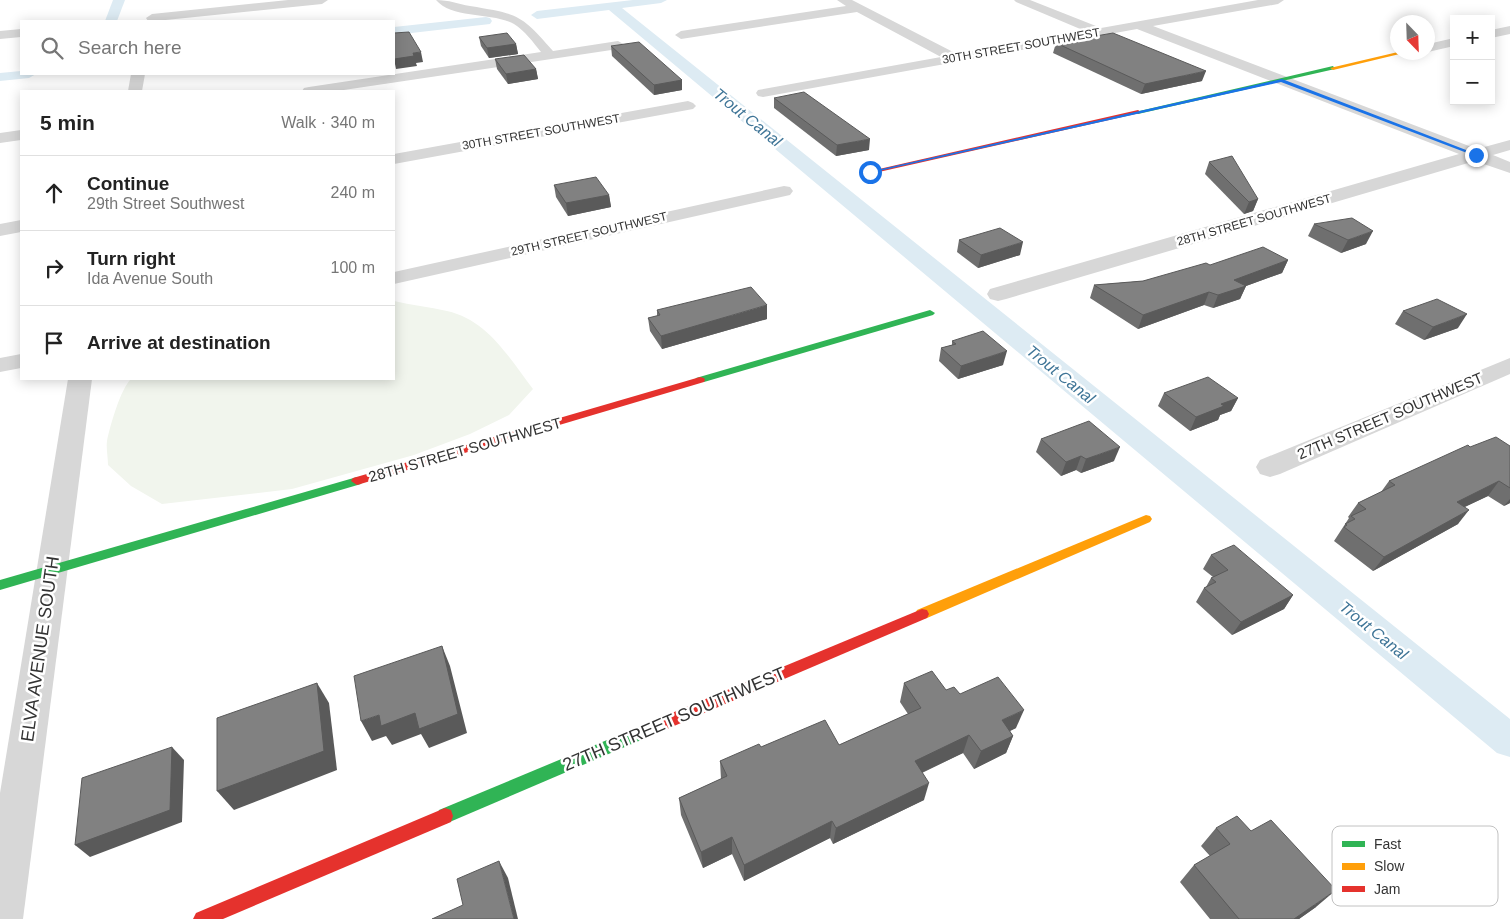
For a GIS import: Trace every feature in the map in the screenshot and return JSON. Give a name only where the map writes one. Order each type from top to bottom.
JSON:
[{"type":"street","points":[[152,18],[322,0]]},
{"type":"street","points":[[442,0],[455,6],[505,16],[519,22],[550,55]]},
{"type":"street","points":[[843,0],[954,58]]},
{"type":"street","points":[[1020,0],[1100,32]]},
{"type":"street","points":[[1196,0],[1225,10]]},
{"type":"street","name":"30TH STREET SOUTHWEST","points":[[763,93],[1278,0]]},
{"type":"street","points":[[266,6],[268,20]]},
{"type":"street","points":[[681,35],[860,8]]},
{"type":"street","points":[[1138,25],[1510,168]]},
{"type":"street","points":[[1495,33],[1510,30]]},
{"type":"street","points":[[0,35],[20,33]]},
{"type":"street","points":[[1435,46],[1450,43]]},
{"type":"street","points":[[395,74],[618,45]]},
{"type":"street","points":[[870,172],[1390,56]]},
{"type":"street","points":[[136,90],[138,75]]},
{"type":"street","points":[[313,90],[354,79],[387,75]]},
{"type":"street","name":"30TH STREET SOUTHWEST","points":[[395,159],[688,106]]},
{"type":"street","points":[[0,138],[20,135]]},
{"type":"street","name":"28TH STREET SOUTHWEST","points":[[998,294],[1510,145]]},
{"type":"street","name":"29TH STREET SOUTHWEST","points":[[395,278],[784,191]]},
{"type":"street","points":[[0,230],[20,226]]},
{"type":"street","name":"28TH STREET SOUTHWEST","points":[[0,585],[930,313]]},
{"type":"street","points":[[0,365],[20,361]]},
{"type":"street","name":"27TH STREET SOUTHWEST","points":[[1270,467],[1510,364]]},
{"type":"street","name":"ELVA AVENUE SOUTH","points":[[1,919],[80,380]]},
{"type":"street","name":"27TH STREET SOUTHWEST","points":[[202,919],[1146,519]]},
{"type":"shaded area","points":[[395,301],[447,311],[474,323],[486,331],[506,353],[533,389],[509,415],[470,434],[414,455],[292,489],[162,504],[131,486],[108,465],[107,444],[111,426],[123,390],[130,380],[395,380]]},
{"type":"building","points":[[409,32],[421,52],[413,53],[414,56],[395,59],[395,33]]},
{"type":"building","points":[[507,33],[516,44],[487,48],[479,37]]},
{"type":"building","points":[[1113,33],[1206,71],[1145,84],[1056,43]]},
{"type":"building","points":[[639,42],[682,80],[654,85],[611,46]]},
{"type":"building","points":[[524,55],[536,69],[506,74],[495,59]]},
{"type":"building","points":[[804,92],[870,139],[837,145],[774,98]]},
{"type":"building","points":[[1232,156],[1258,199],[1249,202],[1209,162]]},
{"type":"building","points":[[596,177],[609,195],[566,203],[554,185]]},
{"type":"building","points":[[1352,218],[1373,231],[1348,240],[1314,224]]},
{"type":"building","points":[[1000,228],[1023,242],[981,255],[959,240]]},
{"type":"building","points":[[1263,247],[1288,260],[1234,280],[1246,286],[1218,295],[1209,292],[1143,315],[1094,285],[1143,281],[1206,263],[1210,265]]},
{"type":"building","points":[[751,287],[767,305],[661,336],[648,318],[660,315],[657,310]]},
{"type":"building","points":[[1437,299],[1467,314],[1433,327],[1403,311]]},
{"type":"building","points":[[983,331],[1007,351],[961,366],[941,348],[956,344],[952,341]]},
{"type":"building","points":[[1208,377],[1238,398],[1221,404],[1224,406],[1196,417],[1164,393]]},
{"type":"building","points":[[1089,421],[1120,447],[1086,459],[1081,456],[1066,462],[1041,439]]},
{"type":"building","points":[[1496,437],[1510,446],[1510,488],[1499,481],[1457,502],[1469,510],[1384,557],[1344,527],[1347,525],[1345,524],[1355,519],[1351,516],[1366,509],[1358,503],[1395,485],[1389,481],[1468,445],[1470,447]]},
{"type":"building","points":[[1234,545],[1293,595],[1241,622],[1204,588],[1216,582],[1211,578],[1228,570],[1211,555]]},
{"type":"building","points":[[442,646],[458,714],[419,729],[415,713],[381,726],[379,715],[361,721],[354,676]]},
{"type":"building","points":[[932,671],[946,690],[954,687],[960,694],[998,677],[1024,710],[1002,720],[1013,736],[981,751],[969,735],[915,761],[929,783],[836,828],[832,821],[744,865],[732,837],[701,852],[679,798],[727,776],[720,761],[759,744],[761,747],[825,720],[839,745],[921,708],[904,683]]},
{"type":"building","points":[[317,683],[324,751],[217,791],[217,718]]},
{"type":"building","points":[[172,747],[170,810],[75,845],[82,778]]},
{"type":"building","points":[[1237,816],[1251,831],[1271,820],[1332,886],[1332,893],[1294,919],[1239,919],[1194,865],[1230,844],[1216,828]]},
{"type":"building","points":[[499,861],[514,919],[432,919],[463,905],[457,879]]},
{"type":"waterway","points":[[111,20],[119,0]]},
{"type":"waterway","points":[[537,15],[661,0]]},
{"type":"waterway","name":"Trout Canal","points":[[612,6],[1510,741]]},
{"type":"waterway","points":[[395,31],[486,21]]},
{"type":"waterway","points":[[0,77],[20,75]]},
{"type":"traffic: fast","points":[[1138,112],[1333,68]]},
{"type":"traffic: fast","points":[[700,380],[930,313]]},
{"type":"traffic: fast","points":[[0,585],[357,481]]},
{"type":"traffic: fast","points":[[445,816],[655,727]]},
{"type":"traffic: slow","points":[[1333,68],[1390,56]]},
{"type":"traffic: slow","points":[[922,614],[1146,519]]},
{"type":"traffic: jam","points":[[870,172],[1138,112]]},
{"type":"traffic: jam","points":[[357,481],[700,380]]},
{"type":"traffic: jam","points":[[655,727],[922,614]]},
{"type":"traffic: jam","points":[[202,919],[445,816]]},
{"type":"route","points":[[870,172],[1282,80],[1476,155]]}]
